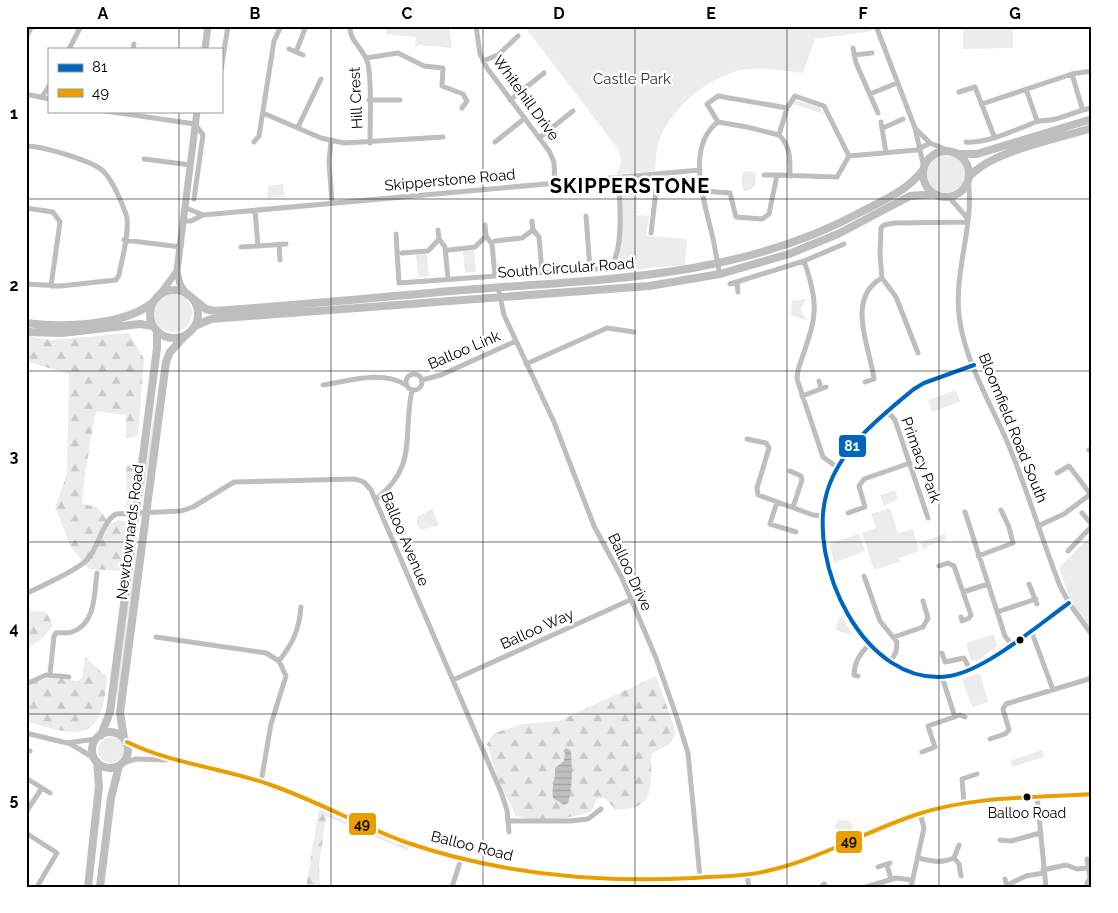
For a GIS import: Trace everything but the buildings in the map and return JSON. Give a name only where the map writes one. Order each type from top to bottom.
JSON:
[{"type":"highway","points":[[1092,119],[977,154],[937,153],[926,162],[924,169],[925,184],[934,194],[949,197],[961,191],[969,178],[984,163],[1092,128]]},
{"type":"highway","points":[[954,152],[968,166],[969,178]]},
{"type":"highway","name":"South Circular Road","points":[[195,326],[211,320],[658,275],[718,265],[770,251],[847,220],[904,190],[924,169]]},
{"type":"highway","name":"South Circular Road","points":[[189,296],[206,308],[215,311],[432,293],[649,286],[720,274],[789,254],[838,234],[910,196],[934,194]]},
{"type":"highway","points":[[26,323],[64,324],[122,318],[135,314],[170,291],[189,296],[198,312],[195,326],[186,335],[168,337],[155,328],[140,324],[62,333],[26,332]]},
{"type":"highway","points":[[155,328],[151,310],[156,300]]},
{"type":"highway","name":"Newtownards Road","points":[[126,740],[120,724],[120,713],[157,348],[155,328]]},
{"type":"highway","name":"Newtownards Road","points":[[98,737],[110,712],[126,585],[153,464],[166,362],[170,352],[186,335]]},
{"type":"highway","points":[[88,887],[99,786],[96,760],[92,750],[98,737],[116,733],[126,740],[128,752],[121,764],[111,798],[100,887]]},
{"type":"highway","points":[[96,760],[108,768],[121,764]]},
{"type":"main road","points":[[205,48],[208,26]]},
{"type":"main road","points":[[189,296],[180,284],[177,271],[197,112]]},
{"type":"main road","points":[[156,300],[177,271]]},
{"type":"street","points":[[26,37],[32,26]]},
{"type":"street","points":[[70,48],[81,26]]},
{"type":"street","points":[[222,64],[228,26]]},
{"type":"street","points":[[254,142],[259,136],[274,40],[281,26]]},
{"type":"street","points":[[296,52],[306,26]]},
{"type":"street","name":"Hill Crest","points":[[350,26],[350,35],[366,58],[370,143]]},
{"type":"street","name":"Whitehill Drive","points":[[476,26],[483,61],[553,158],[555,183]]},
{"type":"street","points":[[876,26],[915,128],[924,169]]},
{"type":"street","points":[[483,61],[498,55],[518,36]]},
{"type":"street","points":[[289,49],[303,55]]},
{"type":"street","points":[[872,53],[853,52],[878,113]]},
{"type":"street","points":[[366,58],[398,53],[424,66],[443,68],[442,86],[463,94],[467,101],[462,108]]},
{"type":"street","points":[[982,104],[1072,74],[1092,71]]},
{"type":"street","points":[[510,100],[544,74]]},
{"type":"street","points":[[1072,74],[1082,108]]},
{"type":"street","points":[[298,128],[321,80]]},
{"type":"street","points":[[870,94],[897,83]]},
{"type":"street","points":[[959,92],[978,87],[994,136]]},
{"type":"street","points":[[42,97],[48,88]]},
{"type":"street","points":[[1026,89],[1037,121]]},
{"type":"street","points":[[26,94],[48,99]]},
{"type":"street","points":[[718,122],[707,104],[718,96],[787,108]]},
{"type":"street","points":[[780,135],[787,108],[795,96],[822,104],[849,156]]},
{"type":"street","points":[[369,100],[400,100]]},
{"type":"street","points":[[966,142],[973,142],[1026,128],[1037,121],[1050,120],[1082,108],[1092,108]]},
{"type":"street","points":[[539,138],[573,111]]},
{"type":"street","points":[[119,113],[195,124],[203,135],[194,199]]},
{"type":"street","points":[[263,113],[331,141],[352,144],[443,137]]},
{"type":"street","points":[[495,142],[525,118]]},
{"type":"street","points":[[883,128],[903,119]]},
{"type":"street","points":[[720,274],[702,191],[700,170],[705,140],[710,128],[718,122],[780,135],[785,140],[789,152],[790,176]]},
{"type":"street","points":[[881,122],[886,153]]},
{"type":"street","points":[[915,128],[930,143],[954,152]]},
{"type":"street","points":[[331,141],[329,162],[332,203]]},
{"type":"street","points":[[849,156],[919,149],[930,143]]},
{"type":"street","points":[[26,146],[36,146],[56,151],[97,166],[105,172],[126,214],[119,275],[116,280],[106,283],[51,286],[26,284]]},
{"type":"street","points":[[764,175],[837,177],[849,156]]},
{"type":"street","points":[[144,159],[191,165]]},
{"type":"street","name":"Skipperstone Road","points":[[184,221],[190,221],[203,215],[700,170]]},
{"type":"street","points":[[651,233],[658,174]]},
{"type":"street","points":[[702,191],[730,193],[736,217],[762,219],[769,214],[777,176]]},
{"type":"street","points":[[396,234],[399,283],[609,268],[614,262],[621,223],[618,178]]},
{"type":"street","name":"Bloomfield Road South","points":[[969,178],[970,201],[968,221],[959,268],[958,297],[960,320],[974,365],[1012,453],[1060,586],[1069,604],[1092,635]]},
{"type":"street","points":[[949,197],[968,221]]},
{"type":"street","points":[[26,208],[53,212],[60,222],[51,286]]},
{"type":"street","name":"Skipperstone Road","points":[[186,208],[203,215]]},
{"type":"street","points":[[255,211],[258,246]]},
{"type":"street","points":[[586,216],[590,269]]},
{"type":"street","points":[[532,221],[533,230],[539,237],[542,272]]},
{"type":"street","points":[[918,353],[896,297],[882,278],[880,254],[882,228],[884,225],[895,223],[968,221]]},
{"type":"street","points":[[485,225],[486,236],[492,244],[495,276]]},
{"type":"street","points":[[438,230],[439,239],[445,247],[448,280]]},
{"type":"street","points":[[495,241],[522,238],[533,230]]},
{"type":"street","points":[[449,250],[475,247],[486,236]]},
{"type":"street","points":[[402,253],[428,251],[439,239]]},
{"type":"street","points":[[124,240],[181,247]]},
{"type":"street","points":[[241,247],[286,244]]},
{"type":"street","points":[[730,284],[804,261],[844,244]]},
{"type":"street","points":[[279,245],[280,260]]},
{"type":"street","points":[[804,261],[814,288],[815,307],[814,320],[798,370],[797,379],[823,457],[837,467]]},
{"type":"street","points":[[866,382],[874,379],[864,338],[862,318],[866,292],[870,285],[882,278]]},
{"type":"street","points":[[737,282],[738,292]]},
{"type":"street","name":"Balloo Drive","points":[[499,292],[504,315],[554,422],[594,526],[622,578],[656,658],[688,754],[700,878]]},
{"type":"street","points":[[526,364],[607,328],[634,332]]},
{"type":"street","name":"Balloo Link","points":[[422,380],[442,375],[516,341]]},
{"type":"street","points":[[974,365],[920,385],[857,441],[837,467],[827,492],[823,516],[823,540],[840,598],[869,645],[890,663],[910,672],[942,677],[970,670],[1069,604]]},
{"type":"street","points":[[406,385],[407,377],[412,374],[417,375],[422,380],[419,388],[412,390]]},
{"type":"street","points":[[323,385],[371,377],[391,378],[412,390]]},
{"type":"street","points":[[802,396],[824,388],[818,381]]},
{"type":"street","points":[[375,500],[395,482],[406,457],[412,390]]},
{"type":"street","name":"Primacy Park","points":[[888,412],[895,420],[928,518]]},
{"type":"street","points":[[747,439],[766,443],[769,448],[756,492],[758,495],[823,516]]},
{"type":"street","points":[[848,513],[865,508],[859,486],[864,479],[910,463]]},
{"type":"street","points":[[1038,526],[1052,521],[1091,495],[1069,466],[1058,473]]},
{"type":"street","points":[[790,471],[801,476],[802,480],[793,507]]},
{"type":"street","name":"Balloo Avenue","points":[[27,593],[83,564],[98,544],[109,518],[116,514],[181,511],[193,507],[234,482],[355,479],[364,482],[375,500],[501,792],[509,832]]},
{"type":"street","points":[[777,502],[770,524],[796,532]]},
{"type":"street","points":[[978,556],[1013,543],[1009,527],[1000,510]]},
{"type":"street","points":[[965,512],[1005,636],[1011,644]]},
{"type":"street","points":[[1068,551],[1092,526],[1082,513]]},
{"type":"street","points":[[939,566],[948,562],[954,566],[971,614],[969,618],[962,621],[961,617]]},
{"type":"street","points":[[50,674],[54,636],[56,633],[69,633],[81,628],[89,618],[96,576],[104,579]]},
{"type":"street","points":[[864,576],[878,617],[894,637],[897,649],[890,663]]},
{"type":"street","points":[[963,592],[988,584]]},
{"type":"street","points":[[997,612],[1037,601],[1029,584]]},
{"type":"street","name":"Balloo Way","points":[[453,680],[630,600]]},
{"type":"street","points":[[894,637],[923,627],[928,618],[923,601]]},
{"type":"street","points":[[279,661],[293,643],[299,626],[301,607]]},
{"type":"street","points":[[1031,630],[1053,690]]},
{"type":"street","points":[[156,637],[266,653],[279,661],[286,676],[271,724],[261,782]]},
{"type":"street","points":[[858,676],[854,675],[854,669],[860,655],[869,645]]},
{"type":"street","points":[[942,653],[945,662],[960,657],[966,659],[970,670]]},
{"type":"street","points":[[26,684],[34,679],[50,674],[69,677]]},
{"type":"street","points":[[942,677],[955,717]]},
{"type":"street","points":[[990,739],[1005,734],[1009,730],[1004,706],[1092,678]]},
{"type":"street","points":[[922,752],[935,747],[928,726],[960,715],[965,718]]},
{"type":"street","points":[[26,733],[67,743],[96,760]]},
{"type":"street","points":[[67,743],[98,737]]},
{"type":"street","name":"Balloo Road","points":[[126,740],[150,753],[261,782],[320,804],[386,835],[461,859],[512,869],[581,878],[627,880],[747,875],[799,862],[920,813],[964,803],[1037,796],[1092,794]]},
{"type":"street","name":"Balloo Road","points":[[121,764],[147,758],[178,760]]},
{"type":"street","points":[[964,803],[962,779],[977,774]]},
{"type":"street","points":[[26,778],[50,793]]},
{"type":"street","points":[[26,812],[42,788]]},
{"type":"street","points":[[1037,796],[1046,887]]},
{"type":"street","points":[[508,821],[570,821],[588,819],[601,809]]},
{"type":"street","points":[[911,887],[924,828],[920,813]]},
{"type":"street","points":[[26,833],[57,853],[37,887]]},
{"type":"street","points":[[1000,840],[1011,841],[1040,833]]},
{"type":"street","points":[[918,858],[940,863],[954,858],[959,845]]},
{"type":"street","points":[[954,858],[959,864],[961,876]]},
{"type":"street","points":[[452,887],[461,859]]},
{"type":"street","points":[[1087,859],[1090,878],[1087,883]]},
{"type":"street","points":[[878,867],[888,864],[891,879]]},
{"type":"street","points":[[1004,879],[1007,886],[1026,876],[1066,865],[1077,870],[1088,868]]},
{"type":"street","points":[[747,875],[749,887]]},
{"type":"street","points":[[866,887],[879,885],[891,879],[912,880]]},
{"type":"street","points":[[821,887],[824,884],[826,887]]},
{"type":"green space","points":[[387,26],[449,26],[452,48],[419,45],[415,48],[416,37],[386,34]]},
{"type":"green space","name":"Castle Park","points":[[524,26],[872,26],[873,31],[815,39],[803,73],[750,69],[734,72],[710,83],[678,110],[663,132],[658,144],[655,171],[617,174],[621,162],[618,149]]},
{"type":"green space","points":[[963,26],[1013,26],[1013,48],[963,49]]},
{"type":"green space","points":[[795,100],[819,107],[824,114],[793,104]]},
{"type":"green space","points":[[946,155],[959,161],[965,174],[959,187],[946,193],[933,187],[927,174],[933,161]]},
{"type":"green space","points":[[745,171],[754,172],[756,175],[755,186],[749,191],[744,191],[742,186],[743,173]]},
{"type":"green space","points":[[653,179],[649,186],[638,186],[636,215],[649,216],[646,236],[687,239],[685,265],[615,271],[623,223],[622,184],[626,180]]},
{"type":"green space","points":[[283,184],[285,202],[283,197],[267,198],[268,186]]},
{"type":"green space","points":[[474,250],[476,272],[465,273],[463,251]]},
{"type":"green space","points":[[427,254],[429,276],[418,277],[416,255]]},
{"type":"green space","points":[[173,294],[180,295],[186,300],[191,306],[191,320],[186,326],[180,331],[173,332],[166,331],[160,326],[155,320],[154,313],[155,306],[160,300],[166,295]]},
{"type":"green space","points":[[811,298],[805,301],[801,308],[803,315],[809,321],[791,315],[792,301]]},
{"type":"green space","points":[[129,333],[144,359],[138,436],[126,439],[126,415],[96,411],[85,473],[82,504],[97,507],[111,524],[118,520],[129,522],[123,571],[89,569],[71,547],[55,507],[67,474],[69,374],[26,361],[26,336],[52,340]]},
{"type":"green space","points":[[956,390],[960,402],[932,412],[928,400]]},
{"type":"green space","points":[[157,394],[152,444],[143,496],[141,495]]},
{"type":"green space","points":[[126,465],[136,465],[131,503],[124,509],[127,499]]},
{"type":"green space","points":[[895,490],[898,499],[884,506],[880,495]]},
{"type":"green space","points":[[890,508],[898,533],[913,529],[919,551],[899,558],[900,562],[874,570],[862,533],[876,528],[871,514]]},
{"type":"green space","points":[[432,509],[439,525],[422,530],[417,525],[417,517]]},
{"type":"green space","points":[[142,519],[118,712],[117,695],[113,712],[128,600]]},
{"type":"green space","points":[[859,534],[865,551],[834,563],[830,543]]},
{"type":"green space","points":[[945,534],[947,539],[927,546],[928,548],[923,550],[920,542]]},
{"type":"green space","points":[[1092,535],[1092,631],[1072,605],[1059,567]]},
{"type":"green space","points":[[26,610],[46,612],[53,625],[43,638],[26,649]]},
{"type":"green space","points":[[840,616],[843,617],[853,636],[835,630]]},
{"type":"green space","points":[[994,634],[997,646],[977,661],[970,660],[966,643]]},
{"type":"green space","points":[[85,657],[107,677],[100,714],[93,724],[85,730],[74,732],[61,731],[26,721],[26,689],[32,684],[45,679],[78,681],[82,678]]},
{"type":"green space","points":[[980,673],[988,702],[972,707],[962,679]]},
{"type":"green space","points":[[656,676],[676,732],[671,743],[651,754],[650,786],[644,801],[638,806],[628,809],[615,809],[605,798],[597,799],[591,812],[573,817],[544,820],[516,816],[498,779],[487,744],[494,733],[523,724],[559,721]]},
{"type":"green space","points":[[111,737],[121,740],[124,750],[121,760],[111,763],[101,760],[98,750],[101,740]]},
{"type":"green space","points":[[1042,750],[1044,757],[1012,767],[1010,761]]},
{"type":"green space","points":[[322,808],[409,847],[408,851],[326,816],[319,865],[320,887],[306,887],[319,809]]},
{"type":"green space","points":[[838,820],[848,821],[854,828],[838,837],[835,826]]},
{"type":"shaded area","points":[[566,748],[571,751],[572,777],[568,803],[564,805],[553,798],[553,790],[555,768],[564,761],[565,753],[563,751]]},
{"type":"transit line","name":"81","points":[[974,365],[924,383],[914,389],[875,422],[851,447],[841,461],[827,492],[823,521],[825,552],[834,584],[848,615],[868,642],[892,663],[919,675],[950,676],[979,665],[1011,646],[1069,603]]},
{"type":"transit line","name":"49","points":[[127,742],[162,756],[271,785],[405,842],[440,853],[511,869],[547,874],[620,879],[693,878],[758,873],[787,866],[899,821],[939,808],[982,801],[1092,794]]},
{"type":"place","name":"Balloo Road","points":[[1027,797]]},
{"type":"district","name":"SKIPPERSTONE","points":[[630,186]]}]
